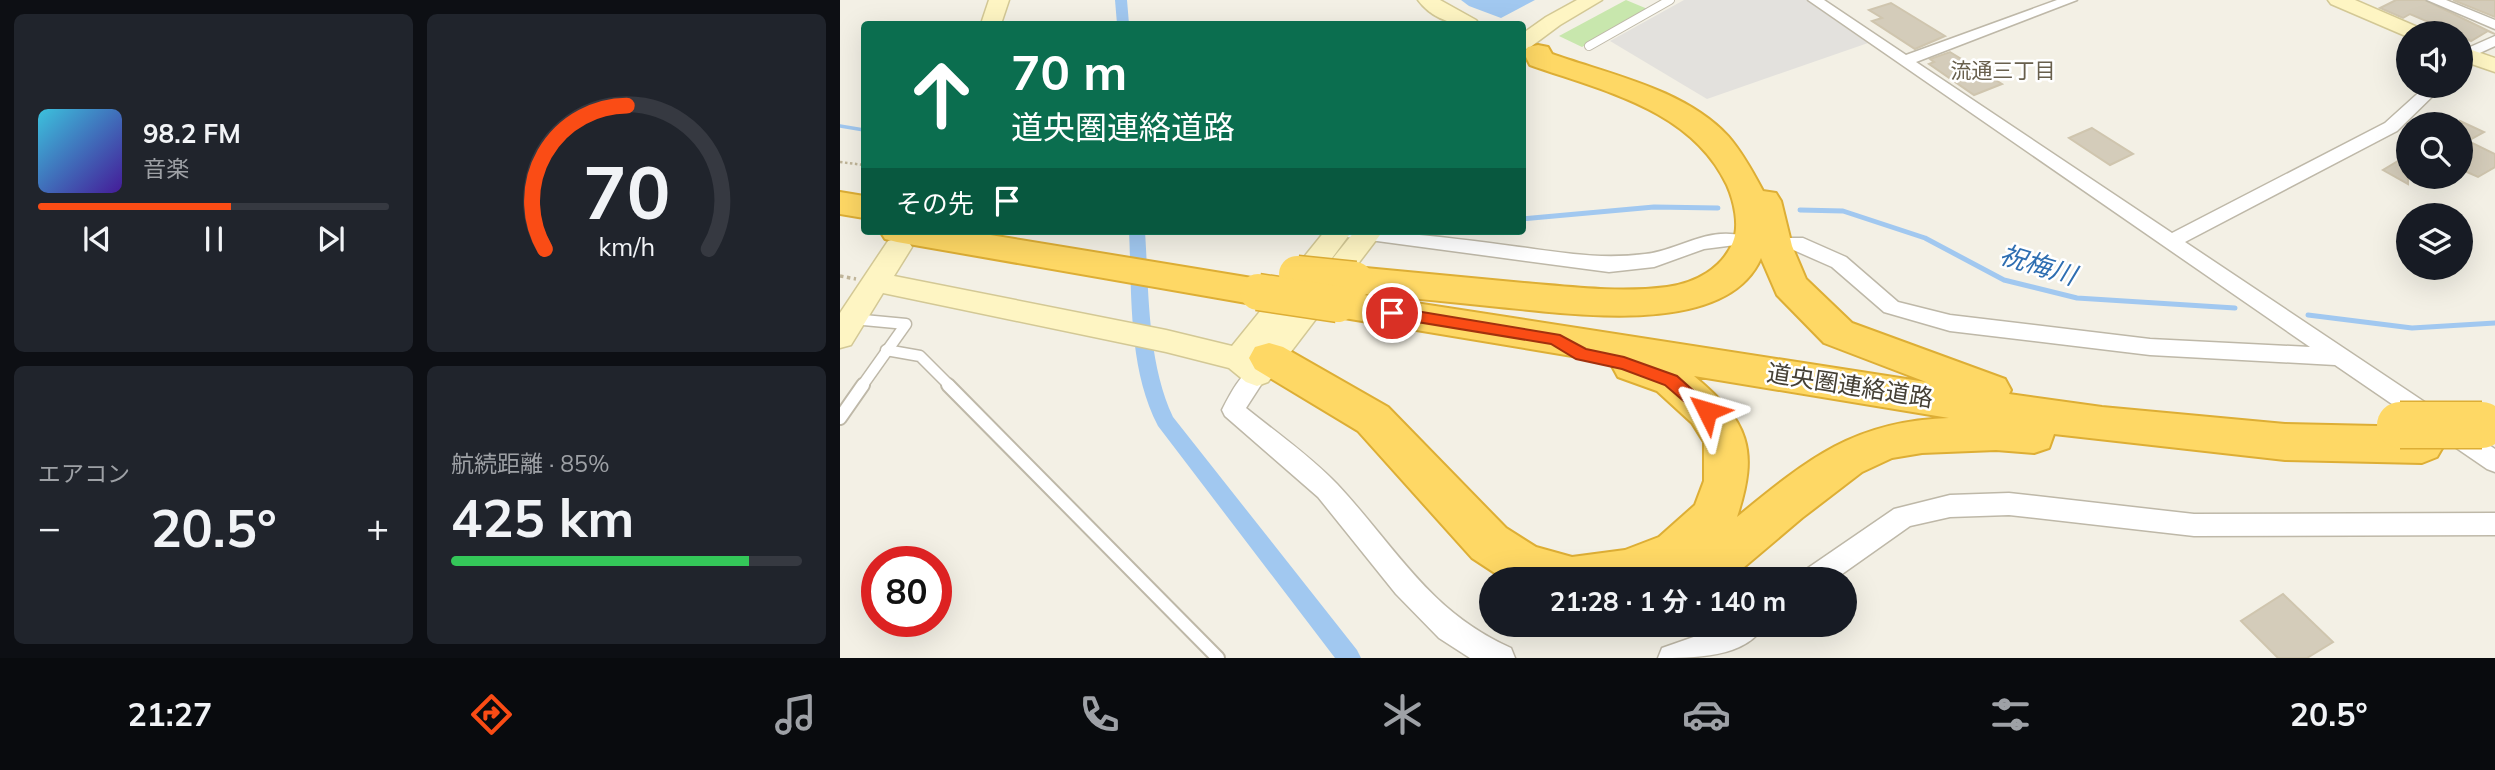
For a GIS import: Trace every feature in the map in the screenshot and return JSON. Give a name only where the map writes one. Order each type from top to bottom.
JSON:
[{"type":"highway","points":[[1347,290],[1611,304],[1668,300],[1711,289],[1740,265],[1752,238],[1751,201],[1736,170],[1717,143],[1697,125],[1660,102],[1540,59],[1526,43]]},
{"type":"highway","points":[[1526,43],[1669,99],[1715,129],[1738,150],[1767,209],[1774,246],[1790,286],[1838,333],[1991,390]]},
{"type":"highway","points":[[840,203],[861,206]]},
{"type":"highway","points":[[840,222],[861,226]]},
{"type":"highway","points":[[1023,235],[1109,257]]},
{"type":"highway","points":[[897,239],[1109,257]]},
{"type":"highway","name":"道央圏連絡道路","points":[[1109,257],[1261,276],[1991,390],[2234,413],[2409,438]]},
{"type":"highway","name":"道央圏連絡道路","points":[[1347,290],[1555,339],[2102,424],[2285,442],[2409,438],[2492,440]]},
{"type":"highway","points":[[1255,364],[1373,419],[1489,543],[1524,566],[1572,579],[1626,572],[1676,552],[1714,517],[1726,481],[1725,440],[1707,411],[1671,380],[1624,363],[1582,355],[1555,339]]},
{"type":"highway","points":[[1255,364],[1385,456],[1458,547],[1485,567]]},
{"type":"highway","points":[[1706,567],[1718,562],[1786,504],[1837,467],[1886,442],[1922,436],[1996,433],[2237,454],[2409,438]]},
{"type":"street","points":[[992,21],[999,0]]},
{"type":"street","points":[[1428,0],[1440,10],[1463,21]]},
{"type":"street","points":[[1526,43],[1567,0]]},
{"type":"street","points":[[1526,43],[1553,21],[1592,0]]},
{"type":"street","points":[[1815,0],[2340,357],[2492,440]]},
{"type":"street","points":[[1904,61],[2070,0]]},
{"type":"street","points":[[2338,0],[2396,25]]},
{"type":"street","points":[[2434,0],[2495,25]]},
{"type":"street","points":[[2473,57],[2495,40]]},
{"type":"street","points":[[2171,241],[2391,127],[2422,98]]},
{"type":"street","points":[[1354,235],[1255,364],[1233,410],[1326,489],[1433,617],[1481,651],[1501,658]]},
{"type":"street","points":[[1379,235],[1609,265],[1654,260],[1702,243],[1736,240]]},
{"type":"street","points":[[846,328],[875,282],[897,239]]},
{"type":"street","points":[[1796,243],[1839,262],[1891,307],[1950,323],[2150,346],[2340,357]]},
{"type":"street","points":[[875,282],[1166,341],[1255,364]]},
{"type":"street","points":[[1831,567],[1903,517],[1950,506],[2009,504],[2194,525],[2495,524]]},
{"type":"street","points":[[1672,658],[1733,637]]},
{"type":"lane","points":[[1589,47],[1670,0]]},
{"type":"lane","points":[[840,418],[906,324],[846,328]]},
{"type":"lane","points":[[886,350],[920,356],[1217,658]]},
{"type":"path","points":[[840,162],[861,165]]},
{"type":"green space","points":[[1626,0],[1650,10],[1582,47],[1559,36]]},
{"type":"shaded area","points":[[1684,0],[1806,0],[1868,43],[1707,99],[1610,41]]},
{"type":"water","points":[[1461,0],[1535,0],[1501,18],[1469,6]]},
{"type":"building","points":[[2396,0],[2425,0],[2468,21],[2426,21],[2410,14],[2403,18],[2380,8]]},
{"type":"building","points":[[2453,0],[2495,0],[2495,17]]},
{"type":"building","points":[[1891,3],[1945,36],[1915,49],[1872,21],[1882,18],[1869,10]]},
{"type":"building","points":[[2473,23],[2495,34],[2488,31],[2473,40]]},
{"type":"building","points":[[1950,52],[2002,84],[1974,95],[1929,64],[1934,62],[1930,59]]},
{"type":"building","points":[[2473,127],[2484,132],[2473,138]]},
{"type":"building","points":[[2092,128],[2133,154],[2110,165],[2069,138]]},
{"type":"building","points":[[2473,143],[2495,154],[2495,167],[2478,177],[2473,175]]},
{"type":"building","points":[[2396,162],[2396,177],[2383,170]]},
{"type":"building","points":[[2283,594],[2333,642],[2307,658],[2278,658],[2241,621]]},
{"type":"waterway","points":[[1121,0],[1123,21]]},
{"type":"waterway","name":"祝梅川","points":[[840,126],[861,130]]},
{"type":"waterway","name":"祝梅川","points":[[1526,219],[1654,207],[1718,208]]},
{"type":"waterway","name":"祝梅川","points":[[1800,210],[1843,211],[1925,238],[2004,280],[2077,298],[2235,308]]},
{"type":"waterway","points":[[1137,235],[1142,313],[1151,390],[1165,421],[1349,658]]},
{"type":"waterway","name":"祝梅川","points":[[2308,315],[2412,328],[2495,323]]},
{"type":"district","name":"流通三丁目","points":[[2003,71]]},
{"type":"route","points":[[1392,313],[1555,339],[1582,355],[1624,363],[1671,380],[1707,411]]}]
